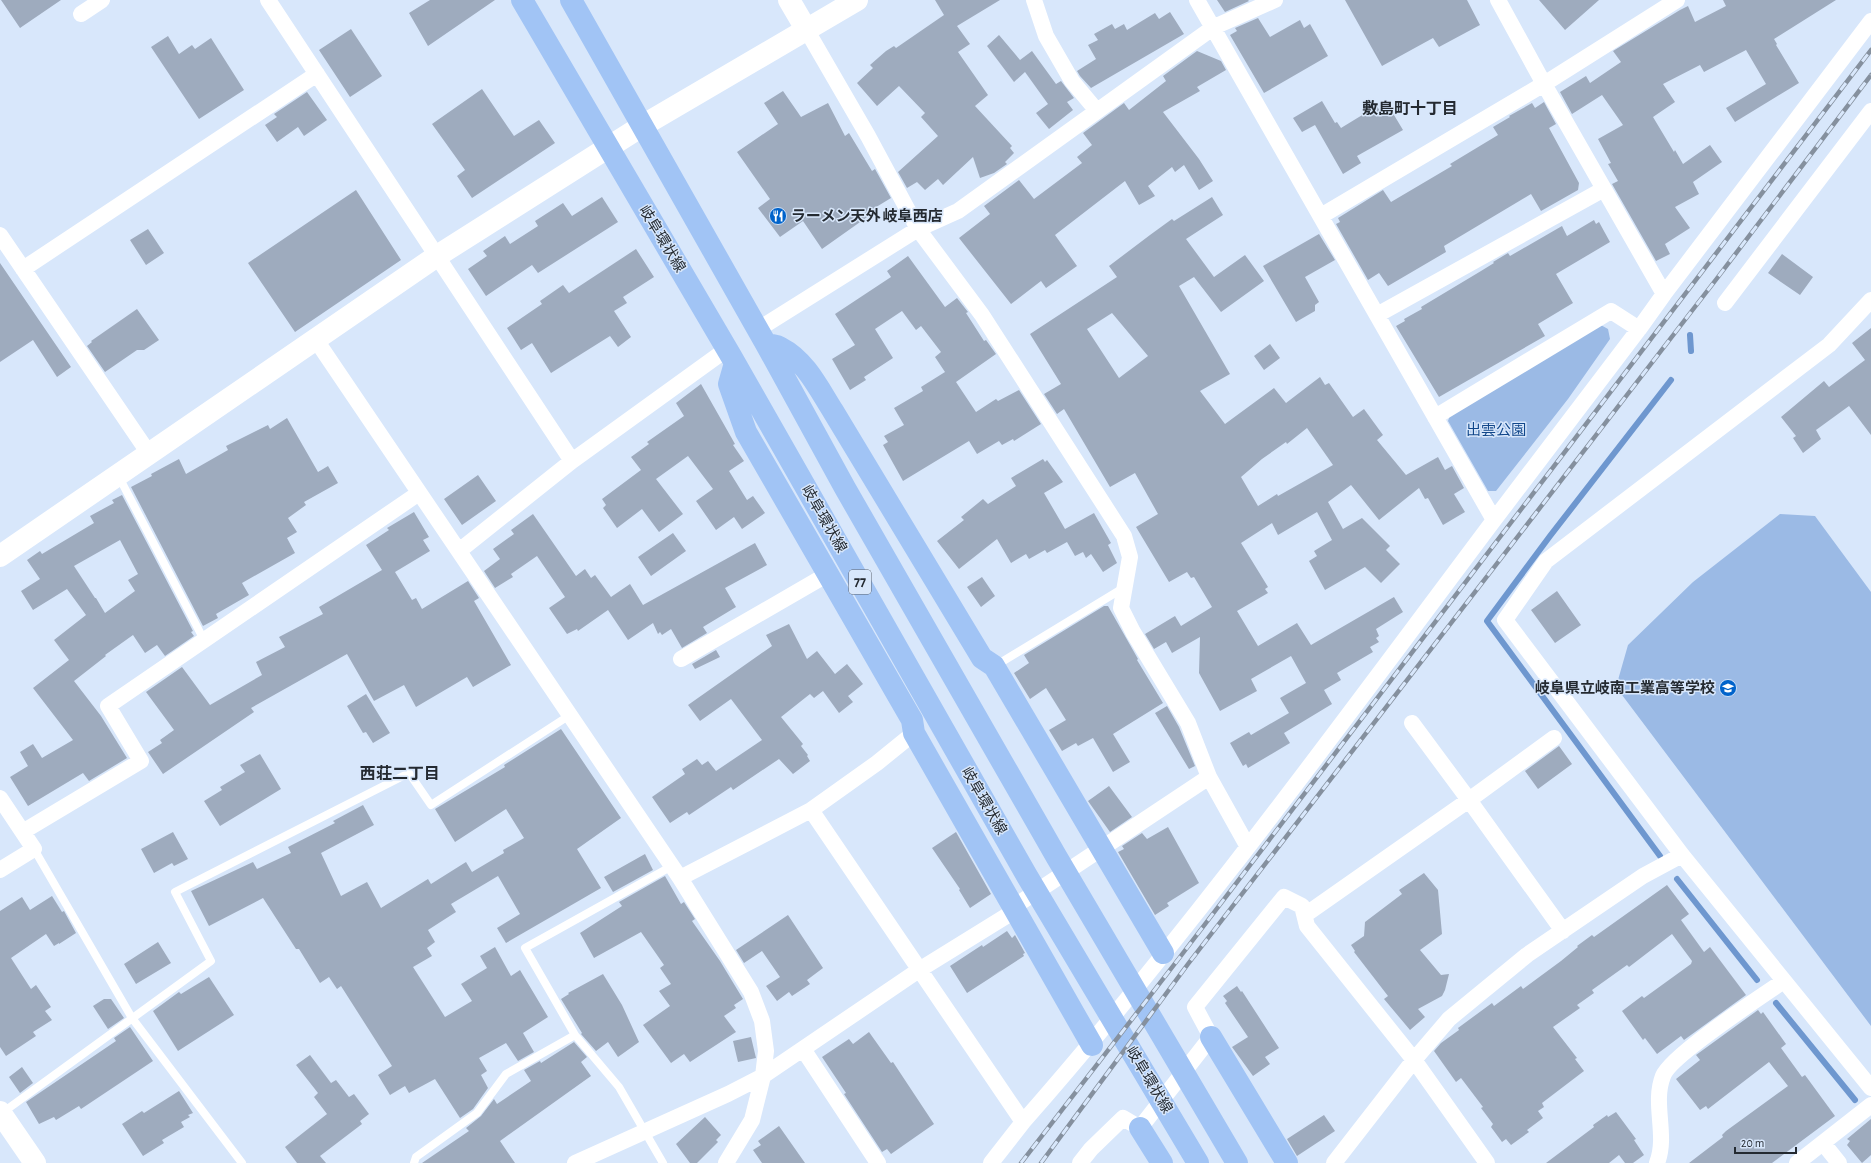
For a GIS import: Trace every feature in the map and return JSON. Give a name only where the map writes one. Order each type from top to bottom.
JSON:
[{"type":"main road","name":"岐阜環状線","points":[[522,0],[731,356],[1027,876],[1198,1163]]},
{"type":"main road","name":"77","points":[[571,0],[762,337],[845,488],[1056,856],[1237,1163]]},
{"type":"main road","points":[[762,337],[794,356],[834,411],[982,658],[994,666],[1099,851],[1162,955]]},
{"type":"main road","points":[[731,356],[729,384],[746,432],[912,720],[914,733],[1019,906],[1094,1042]]},
{"type":"main road","points":[[1211,1037],[1287,1163]]},
{"type":"main road","points":[[1140,1128],[1162,1163]]},
{"type":"street","points":[[81,14],[102,0]]},
{"type":"street","points":[[268,0],[572,461]]},
{"type":"street","points":[[788,0],[868,136],[918,228],[982,315],[1124,536],[1130,557],[1121,608],[1132,632],[1188,724],[1209,777],[1248,847]]},
{"type":"street","points":[[0,556],[150,455],[437,256],[642,126],[857,0]]},
{"type":"street","points":[[1034,0],[1050,42],[1072,81],[1097,111]]},
{"type":"street","points":[[1197,0],[1214,27],[1494,520]]},
{"type":"street","points":[[762,337],[918,228],[958,211],[1214,27],[1276,0]]},
{"type":"street","points":[[1498,0],[1544,84],[1664,294]]},
{"type":"street","points":[[1321,216],[1544,84],[1676,0]]},
{"type":"street","points":[[991,1163],[1024,1122],[1094,1042],[1248,847],[1871,21]]},
{"type":"street","points":[[23,269],[317,74]]},
{"type":"street","points":[[1725,303],[1871,111]]},
{"type":"street","points":[[1377,315],[1604,189]]},
{"type":"street","points":[[0,235],[150,455]]},
{"type":"street","points":[[1871,300],[1829,345],[1546,561],[1505,620],[1682,855],[1871,1088]]},
{"type":"street","points":[[1435,417],[1611,310],[1639,330]]},
{"type":"street","points":[[316,340],[676,872],[751,992],[762,1021],[766,1051],[763,1076],[752,1120],[726,1163]]},
{"type":"street","points":[[459,551],[572,461],[731,356]]},
{"type":"street","points":[[24,831],[141,761],[108,706],[420,493]]},
{"type":"street","points":[[681,659],[828,574]]},
{"type":"street","points":[[1412,723],[1563,931]]},
{"type":"street","points":[[676,872],[811,810],[876,763],[914,733]]},
{"type":"street","points":[[1305,915],[1469,800],[1554,738]]},
{"type":"street","points":[[575,1163],[728,1094],[763,1076],[919,970],[1019,906],[1209,777]]},
{"type":"street","points":[[0,798],[24,831],[34,849],[0,870]]},
{"type":"street","points":[[811,810],[1024,1122]]},
{"type":"street","points":[[1334,1163],[1414,1060],[1449,1019],[1527,955],[1643,876],[1682,855]]},
{"type":"street","points":[[1080,1163],[1091,1149],[1123,1118],[1140,1128],[1211,1037],[1195,1007],[1284,897],[1302,906],[1308,926],[1414,1060],[1487,1163]]},
{"type":"street","points":[[1657,1163],[1661,1140],[1658,1097],[1663,1075],[1674,1062],[1698,1042],[1784,981]]},
{"type":"street","points":[[803,1049],[878,1163]]},
{"type":"street","points":[[1797,1163],[1871,1105]]},
{"type":"street","points":[[0,1113],[35,1163]]},
{"type":"street","points":[[1823,1143],[1839,1163]]},
{"type":"lane","points":[[118,476],[204,640]]},
{"type":"lane","points":[[994,666],[1125,587]]},
{"type":"lane","points":[[0,1113],[211,961],[175,892],[409,773],[431,804],[570,715]]},
{"type":"lane","points":[[34,849],[132,1018],[242,1163]]},
{"type":"lane","points":[[663,1163],[646,1131],[619,1087],[575,1035],[526,948],[676,872]]},
{"type":"lane","points":[[414,1163],[416,1157],[477,1113],[506,1074],[575,1035]]},
{"type":"green space","name":"出雲公園","points":[[1599,324],[1608,329],[1610,339],[1568,399],[1496,491],[1488,491],[1448,421],[1451,412]]},
{"type":"green space","points":[[1780,514],[1815,516],[1871,592],[1871,1026],[1616,687],[1628,645],[1693,582]]},
{"type":"building","points":[[1,0],[61,0],[20,28]]},
{"type":"building","points":[[430,0],[495,0],[428,46],[409,13]]},
{"type":"building","points":[[935,0],[1000,0],[957,26],[970,44],[958,52],[988,95],[975,106],[1012,146],[1010,148],[1014,153],[1005,162],[1007,164],[994,173],[980,178],[973,157],[943,185],[938,179],[925,190],[917,182],[907,188],[898,172],[938,136],[921,117],[925,113],[899,86],[877,106],[857,83],[873,68],[870,65],[886,51],[894,46],[896,48],[944,15]]},
{"type":"building","points":[[1217,0],[1248,0],[1249,1],[1225,12]]},
{"type":"building","points":[[1345,0],[1467,0],[1480,25],[1439,47],[1433,38],[1382,66]]},
{"type":"building","points":[[1539,0],[1599,0],[1565,30]]},
{"type":"building","points":[[1723,0],[1836,0],[1774,39],[1777,44],[1776,45],[1799,83],[1735,122],[1726,108],[1766,84],[1746,50],[1704,72],[1700,65],[1663,84],[1675,102],[1653,117],[1683,164],[1710,145],[1722,162],[1693,182],[1699,194],[1675,207],[1690,228],[1665,244],[1670,254],[1656,261],[1612,184],[1618,181],[1608,164],[1611,163],[1598,139],[1623,125],[1602,95],[1572,114],[1560,92],[1586,76],[1590,83],[1621,62],[1613,51],[1680,10],[1688,6],[1695,22],[1726,6]]},
{"type":"building","points":[[1170,12],[1184,34],[1091,88],[1080,76],[1077,71],[1096,59],[1088,45],[1098,40],[1094,34],[1112,24],[1115,29],[1124,24],[1127,30],[1155,13],[1159,19]]},
{"type":"building","points":[[1258,18],[1270,37],[1300,20],[1304,28],[1310,24],[1328,56],[1264,93],[1230,35],[1237,31],[1235,28]]},
{"type":"building","points":[[351,29],[382,76],[350,97],[319,50]]},
{"type":"building","points":[[999,35],[1020,60],[1032,51],[1056,84],[1061,81],[1074,98],[1067,102],[1073,110],[1049,129],[1036,113],[1048,104],[1025,72],[1014,82],[987,46]]},
{"type":"building","points":[[168,36],[179,54],[192,45],[195,49],[211,38],[244,90],[199,119],[151,47]]},
{"type":"building","points":[[1197,51],[1221,61],[1226,70],[1197,87],[1200,91],[1163,112],[1199,159],[1213,181],[1199,190],[1184,165],[1175,172],[1172,167],[1148,186],[1155,196],[1139,205],[1125,181],[1055,235],[1077,266],[1046,288],[1041,281],[1011,304],[959,238],[990,214],[984,206],[1019,180],[1034,199],[1082,163],[1077,157],[1092,145],[1083,133],[1124,103],[1129,110],[1166,81],[1163,76]]},
{"type":"building","points":[[482,89],[514,136],[539,120],[555,143],[472,198],[457,176],[465,170],[432,124]]},
{"type":"building","points":[[783,91],[801,117],[828,103],[845,136],[849,133],[872,171],[875,169],[891,198],[868,212],[870,215],[822,249],[803,221],[780,237],[758,208],[770,199],[737,152],[778,124],[764,103]]},
{"type":"building","points":[[307,92],[327,120],[304,136],[298,127],[277,142],[265,125],[277,117],[274,114]]},
{"type":"building","points":[[1322,101],[1335,123],[1337,122],[1341,128],[1377,106],[1382,115],[1391,110],[1403,130],[1357,156],[1361,163],[1343,174],[1315,125],[1302,132],[1293,118]]},
{"type":"building","points":[[1544,102],[1556,124],[1549,128],[1579,183],[1578,190],[1541,211],[1531,194],[1444,246],[1446,252],[1388,286],[1379,273],[1368,280],[1336,224],[1340,222],[1338,218],[1383,190],[1391,202],[1452,166],[1450,164],[1498,135],[1493,127],[1510,117],[1509,116],[1532,103],[1535,108]]},
{"type":"building","points":[[356,190],[401,260],[295,332],[248,263]]},
{"type":"building","points":[[602,197],[618,222],[538,273],[532,265],[486,296],[468,269],[487,256],[483,251],[505,236],[510,244],[538,226],[535,221],[563,203],[572,216]]},
{"type":"building","points":[[1212,197],[1223,215],[1186,239],[1214,277],[1245,255],[1264,281],[1221,312],[1194,277],[1179,286],[1230,374],[1200,391],[1225,424],[1274,388],[1286,403],[1320,377],[1325,385],[1329,383],[1353,417],[1364,409],[1383,435],[1377,440],[1406,475],[1438,457],[1445,470],[1452,466],[1464,488],[1454,494],[1465,512],[1443,525],[1428,498],[1425,499],[1419,488],[1379,520],[1351,485],[1328,502],[1343,529],[1362,518],[1390,546],[1386,550],[1400,564],[1381,583],[1365,567],[1325,590],[1309,561],[1317,556],[1314,551],[1332,540],[1317,512],[1278,535],[1272,523],[1241,543],[1268,587],[1265,589],[1268,593],[1237,611],[1258,646],[1297,623],[1311,645],[1394,597],[1403,612],[1376,629],[1379,636],[1376,638],[1379,642],[1370,647],[1373,652],[1337,673],[1341,680],[1324,690],[1332,704],[1284,733],[1290,743],[1248,768],[1246,764],[1243,766],[1230,743],[1249,732],[1251,735],[1289,713],[1280,698],[1306,683],[1291,656],[1251,679],[1257,691],[1220,711],[1199,673],[1200,637],[1172,653],[1166,642],[1154,649],[1145,634],[1175,616],[1181,626],[1212,607],[1194,577],[1191,578],[1187,572],[1169,582],[1136,527],[1158,514],[1135,473],[1110,487],[1064,409],[1057,414],[1044,394],[1061,384],[1030,334],[1117,277],[1109,266],[1172,219],[1174,221]],"holes":[[[1112,313],[1148,356],[1119,378],[1087,329]],[[1307,428],[1333,465],[1278,496],[1277,494],[1258,506],[1241,477],[1262,459],[1286,442],[1287,444]]]},
{"type":"building","points":[[1594,220],[1596,224],[1599,222],[1610,242],[1556,274],[1573,303],[1538,324],[1545,336],[1439,397],[1396,326],[1405,321],[1404,319],[1422,309],[1421,307],[1508,253],[1510,256],[1562,226],[1567,236]]},
{"type":"building","points":[[148,229],[164,253],[146,265],[130,240]]},
{"type":"building","points":[[1319,234],[1335,260],[1305,277],[1319,302],[1315,305],[1315,311],[1296,322],[1263,266]]},
{"type":"building","points":[[636,249],[654,277],[623,297],[627,303],[614,311],[631,337],[618,347],[610,336],[551,373],[532,343],[521,350],[507,328],[542,304],[540,301],[563,285],[569,293]]},
{"type":"building","points":[[1782,254],[1813,277],[1800,295],[1768,273]]},
{"type":"building","points":[[908,256],[945,307],[957,298],[968,312],[966,313],[984,341],[986,340],[996,354],[956,382],[976,412],[996,399],[998,401],[1019,390],[1041,424],[1014,441],[1013,439],[1002,445],[999,441],[977,454],[969,441],[903,481],[883,445],[888,442],[884,436],[904,425],[894,408],[923,391],[921,387],[945,372],[935,357],[941,352],[921,326],[916,330],[902,311],[875,329],[893,358],[864,377],[866,380],[850,390],[832,359],[855,345],[835,314],[891,277],[887,271]]},
{"type":"building","points":[[0,263],[71,367],[57,377],[33,340],[0,362]]},
{"type":"building","points":[[137,309],[159,340],[144,350],[137,350],[105,372],[87,346],[92,342],[91,341]]},
{"type":"building","points":[[1871,328],[1871,435],[1849,406],[1816,430],[1821,439],[1803,453],[1793,438],[1796,436],[1781,417],[1824,381],[1829,387],[1865,360],[1852,343]]},
{"type":"building","points":[[1270,344],[1280,358],[1264,370],[1254,356]]},
{"type":"building","points":[[701,384],[735,444],[733,445],[744,461],[729,471],[747,500],[753,496],[765,513],[742,529],[734,517],[716,530],[696,501],[713,489],[688,456],[656,479],[683,514],[659,532],[642,509],[617,528],[603,508],[606,505],[602,499],[641,470],[631,457],[649,444],[647,442],[684,416],[676,403]]},
{"type":"building","points":[[287,418],[318,472],[328,466],[338,483],[304,502],[306,505],[288,518],[297,532],[287,538],[295,553],[242,583],[249,595],[216,614],[218,618],[203,626],[131,487],[179,459],[186,474],[228,450],[226,446],[268,425],[270,429]]},
{"type":"building","points":[[1043,459],[1045,462],[1047,460],[1063,482],[1044,493],[1065,529],[1094,513],[1111,543],[1108,545],[1117,563],[1103,572],[1091,554],[1086,558],[1083,552],[1075,556],[1067,542],[1047,553],[1045,550],[1029,559],[1026,554],[1011,563],[997,539],[959,569],[937,541],[964,520],[961,517],[983,499],[988,504],[1016,486],[1011,478]]},
{"type":"building","points":[[478,475],[496,501],[462,525],[444,499]]},
{"type":"building","points":[[122,495],[193,631],[191,632],[194,636],[165,656],[157,645],[145,653],[133,635],[105,655],[106,656],[74,681],[101,716],[127,758],[89,781],[83,773],[28,806],[10,777],[28,766],[20,752],[33,744],[42,758],[73,740],[33,688],[69,660],[54,640],[86,615],[67,589],[33,610],[21,591],[40,579],[27,560],[40,551],[42,554],[94,523],[90,516],[114,503],[112,500]],"holes":[[[120,540],[138,574],[128,580],[135,591],[105,613],[74,566]]]},
{"type":"building","points":[[414,512],[429,537],[423,540],[430,551],[395,572],[412,600],[416,598],[422,609],[468,581],[479,598],[474,601],[511,665],[473,687],[467,677],[416,707],[404,685],[374,701],[347,654],[251,708],[254,712],[163,774],[148,752],[162,743],[160,740],[174,730],[146,692],[182,667],[210,705],[262,675],[256,662],[285,647],[279,637],[323,614],[319,607],[382,570],[366,545],[389,530],[387,528]]},
{"type":"building","points":[[533,514],[576,576],[585,569],[591,578],[595,575],[611,597],[630,584],[643,605],[755,543],[767,565],[725,588],[736,607],[703,627],[707,633],[682,648],[671,629],[662,635],[660,632],[658,634],[653,623],[628,640],[608,610],[578,631],[577,629],[567,634],[549,608],[565,597],[537,556],[511,574],[513,577],[495,588],[484,571],[500,559],[493,549],[514,534],[511,530]]},
{"type":"building","points":[[673,533],[686,551],[651,576],[638,557]]},
{"type":"building","points":[[982,577],[995,596],[981,607],[967,587]]},
{"type":"building","points":[[1557,591],[1581,625],[1555,643],[1531,610]]},
{"type":"building","points":[[1104,606],[1108,606],[1138,659],[1137,660],[1163,703],[1113,734],[1130,762],[1113,772],[1093,738],[1078,746],[1076,743],[1062,751],[1049,730],[1066,720],[1046,688],[1030,699],[1014,673],[1029,663],[1024,655]]},
{"type":"building","points":[[789,624],[807,659],[817,651],[835,674],[847,664],[863,684],[848,696],[853,702],[839,713],[823,691],[814,698],[810,694],[781,717],[803,744],[801,746],[808,755],[807,756],[810,761],[793,774],[779,759],[733,790],[731,787],[689,815],[687,812],[670,823],[652,797],[685,774],[682,769],[697,759],[702,765],[708,761],[716,771],[762,740],[731,699],[700,721],[688,705],[772,646],[766,635]]},
{"type":"building","points":[[716,650],[720,657],[695,669],[692,664]]},
{"type":"building","points":[[366,694],[390,733],[373,743],[366,732],[363,733],[347,706]]},
{"type":"building","points":[[1167,706],[1179,727],[1195,766],[1189,769],[1155,713]]},
{"type":"building","points":[[561,729],[621,818],[577,849],[601,888],[506,943],[497,928],[520,914],[498,876],[451,904],[456,912],[428,930],[435,942],[427,948],[432,956],[413,967],[445,1017],[472,1001],[461,984],[487,968],[480,956],[495,947],[511,976],[520,970],[548,1017],[523,1033],[534,1052],[518,1061],[506,1043],[479,1058],[487,1071],[481,1075],[488,1088],[473,1109],[460,1118],[435,1079],[409,1093],[405,1086],[390,1095],[378,1075],[392,1066],[341,986],[337,989],[329,977],[320,983],[299,949],[296,949],[263,898],[209,926],[191,891],[253,862],[257,869],[291,853],[288,847],[335,823],[333,821],[363,805],[374,825],[321,853],[341,896],[367,882],[381,908],[428,879],[431,884],[466,862],[472,872],[504,853],[503,850],[524,838],[506,809],[455,842],[435,809],[505,767],[504,765]]},
{"type":"building","points":[[1559,746],[1572,764],[1538,789],[1525,771]]},
{"type":"building","points":[[260,754],[281,789],[220,826],[204,801],[222,790],[220,787],[245,772],[240,765]]},
{"type":"building","points":[[1109,786],[1132,817],[1110,832],[1088,801]]},
{"type":"building","points":[[1168,827],[1199,883],[1167,903],[1169,906],[1155,915],[1118,852],[1124,849],[1122,846],[1142,833],[1147,839]]},
{"type":"building","points":[[173,832],[188,859],[174,866],[172,863],[154,873],[141,849]]},
{"type":"building","points":[[956,832],[991,894],[970,908],[959,890],[960,889],[932,848]]},
{"type":"building","points":[[645,854],[653,870],[613,892],[604,877]]},
{"type":"building","points":[[1424,873],[1438,890],[1442,934],[1420,950],[1441,975],[1449,974],[1442,996],[1418,1009],[1425,1017],[1410,1030],[1384,999],[1388,996],[1354,952],[1355,951],[1351,945],[1364,936],[1365,922],[1402,894],[1399,890]]},
{"type":"building","points":[[665,876],[681,904],[684,902],[695,919],[692,921],[720,961],[743,999],[734,1005],[736,1008],[724,1016],[736,1032],[690,1062],[684,1054],[671,1063],[643,1025],[670,1006],[659,991],[671,984],[660,968],[664,965],[641,932],[594,958],[580,933],[622,906],[619,902]]},
{"type":"building","points":[[1667,885],[1689,914],[1681,920],[1704,952],[1710,947],[1746,995],[1684,1040],[1681,1036],[1657,1054],[1645,1038],[1643,1040],[1622,1011],[1642,996],[1644,998],[1691,964],[1692,961],[1672,934],[1629,967],[1627,965],[1592,990],[1594,993],[1577,1005],[1580,1008],[1553,1027],[1577,1058],[1575,1059],[1584,1071],[1542,1103],[1544,1107],[1538,1111],[1543,1118],[1527,1130],[1529,1132],[1511,1145],[1506,1139],[1502,1142],[1491,1127],[1493,1124],[1481,1108],[1483,1107],[1461,1078],[1456,1082],[1434,1051],[1441,1043],[1459,1030],[1458,1028],[1492,1003],[1494,1006],[1521,986],[1523,989],[1561,961],[1578,947],[1577,946],[1592,935],[1594,937]]},
{"type":"building","points":[[52,896],[62,912],[64,911],[76,933],[54,946],[46,934],[11,958],[31,989],[36,985],[51,1007],[45,1011],[52,1020],[33,1032],[36,1036],[6,1056],[0,1047],[0,911],[22,897],[30,910]]},
{"type":"building","points":[[788,915],[823,968],[807,980],[810,984],[792,996],[789,992],[777,1001],[766,986],[780,977],[762,951],[744,963],[736,950]]},
{"type":"building","points":[[1007,931],[1012,938],[1015,935],[1025,953],[1023,954],[1024,956],[967,993],[950,966]]},
{"type":"building","points":[[158,942],[171,963],[136,984],[124,964]]},
{"type":"building","points":[[603,974],[622,1005],[639,1042],[618,1057],[608,1042],[596,1051],[581,1034],[582,1033],[561,999],[569,994],[568,993]]},
{"type":"building","points":[[209,977],[234,1015],[178,1051],[153,1011],[179,992],[181,994]]},
{"type":"building","points":[[1237,986],[1241,992],[1242,991],[1279,1048],[1265,1057],[1270,1064],[1253,1076],[1232,1047],[1248,1037],[1225,1003],[1227,1001],[1223,996]]},
{"type":"building","points":[[104,999],[111,999],[124,1018],[108,1029],[93,1006]]},
{"type":"building","points":[[1758,1010],[1761,1014],[1763,1012],[1786,1044],[1781,1048],[1802,1077],[1805,1075],[1835,1116],[1772,1163],[1689,1163],[1723,1137],[1722,1135],[1726,1131],[1788,1086],[1769,1062],[1708,1109],[1706,1106],[1700,1110],[1676,1079],[1700,1060],[1696,1055]]},
{"type":"building","points":[[130,1027],[153,1061],[81,1109],[79,1106],[56,1120],[54,1117],[39,1124],[26,1102],[116,1041],[114,1038]]},
{"type":"building","points":[[869,1032],[891,1063],[893,1062],[934,1124],[891,1154],[887,1149],[882,1152],[822,1057],[849,1039],[853,1044]]},
{"type":"building","points":[[751,1037],[756,1058],[738,1062],[733,1041]]},
{"type":"building","points":[[574,1042],[587,1057],[581,1062],[591,1076],[500,1141],[515,1163],[422,1163],[469,1131],[466,1128],[481,1116],[494,1099],[497,1104],[531,1081],[524,1070],[540,1061],[541,1063]]},
{"type":"building","points":[[310,1055],[331,1083],[336,1080],[349,1097],[354,1094],[369,1114],[360,1121],[362,1124],[320,1156],[326,1163],[297,1163],[285,1147],[327,1114],[314,1097],[318,1093],[296,1065]]},
{"type":"building","points":[[22,1067],[33,1083],[20,1093],[9,1077]]},
{"type":"building","points":[[179,1091],[193,1113],[188,1115],[190,1117],[181,1122],[184,1127],[162,1140],[164,1143],[143,1156],[122,1124],[142,1111],[144,1113]]},
{"type":"building","points":[[1616,1112],[1636,1139],[1634,1140],[1644,1155],[1633,1163],[1625,1163],[1619,1155],[1609,1163],[1546,1163],[1594,1127],[1593,1125],[1607,1115],[1608,1117]]},
{"type":"building","points":[[1324,1115],[1335,1131],[1297,1156],[1287,1139]]},
{"type":"building","points":[[705,1117],[721,1135],[716,1140],[718,1142],[697,1163],[690,1163],[676,1144]]},
{"type":"building","points":[[1871,1119],[1871,1155],[1862,1163],[1847,1145],[1850,1141],[1847,1139]]},
{"type":"building","points":[[779,1126],[805,1163],[762,1163],[753,1150],[761,1145],[758,1141]]},
{"type":"waterway","points":[[1690,335],[1691,351]]},
{"type":"waterway","points":[[1660,856],[1487,621],[1550,536],[1671,380]]},
{"type":"waterway","points":[[1677,879],[1757,980]]},
{"type":"waterway","points":[[1776,1003],[1855,1100]]},
{"type":"railway","points":[[1021,1163],[1180,957],[1871,50]]},
{"type":"railway","points":[[1041,1163],[1188,964],[1718,277],[1871,75]]},
{"type":"place","name":"ラーメン天外 岐阜西店","points":[[778,216]]},
{"type":"place","name":"岐阜県立岐南工業高等学校","points":[[1728,688]]},
{"type":"district","name":"敷島町十丁目","points":[[1410,109]]},
{"type":"district","name":"西荘二丁目","points":[[400,774]]}]
